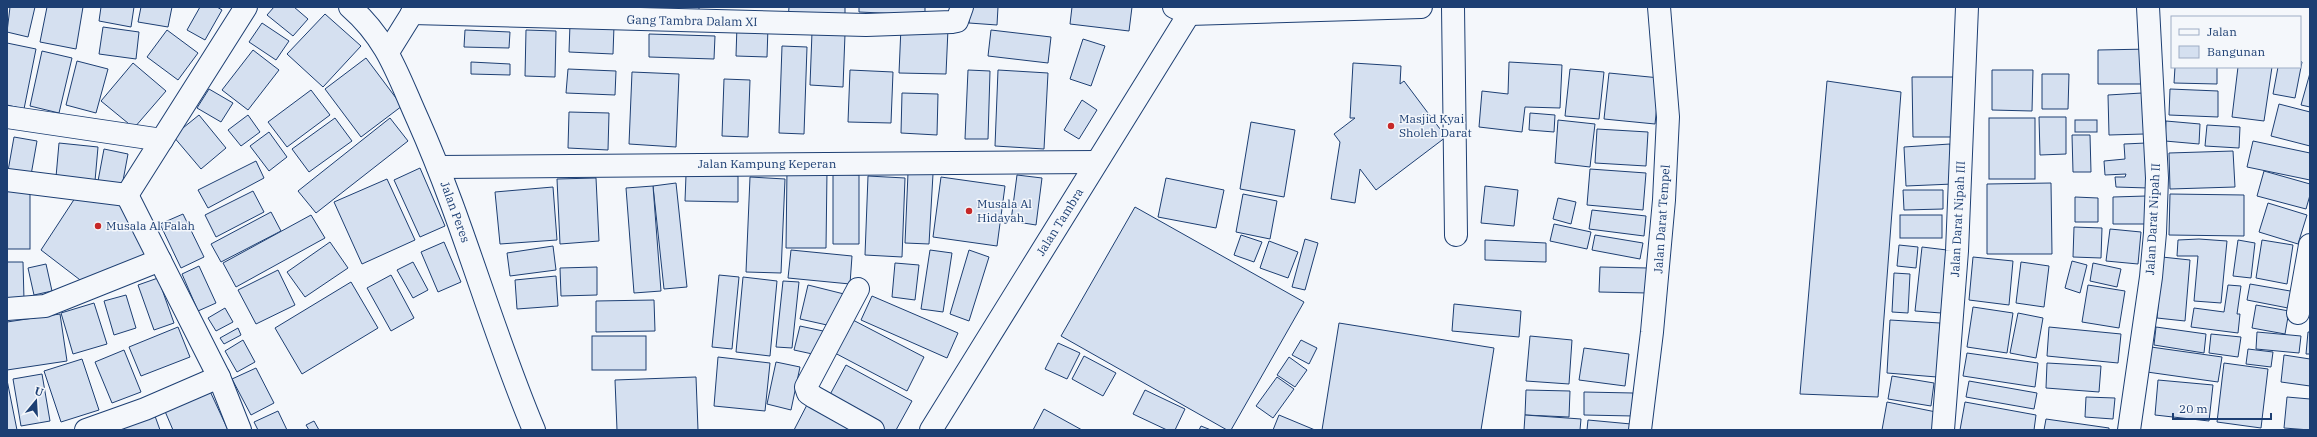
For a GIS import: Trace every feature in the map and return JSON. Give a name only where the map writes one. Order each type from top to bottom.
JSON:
[{"type":"street","points":[[127,195],[246,7]]},
{"type":"street","name":"Jalan Peres","points":[[350,7],[369,24],[388,52],[438,166],[534,430]]},
{"type":"street","name":"Gang Tambra Dalam XI","points":[[414,10],[866,25],[952,22],[957,21],[962,7]]},
{"type":"street","points":[[1182,10],[1420,7]]},
{"type":"street","points":[[1453,7],[1456,234]]},
{"type":"street","name":"Jalan Darat Tempel","points":[[1640,430],[1652,332],[1664,200],[1668,117],[1659,7]]},
{"type":"street","name":"Jalan Darat Nipah III","points":[[1943,430],[1957,251],[1967,7]]},
{"type":"street","name":"Jalan Darat Nipah II","points":[[2129,430],[2151,277],[2155,225],[2157,178],[2148,7]]},
{"type":"street","points":[[388,52],[414,10]]},
{"type":"street","name":"Jalan Tambra","points":[[931,430],[1096,162],[1182,10]]},
{"type":"street","points":[[7,117],[162,140]]},
{"type":"street","name":"Jalan Kampung Keperan","points":[[438,166],[1096,162]]},
{"type":"street","points":[[7,180],[127,195]]},
{"type":"street","points":[[127,195],[219,377],[240,430]]},
{"type":"street","points":[[2298,313],[2310,245]]},
{"type":"street","points":[[7,309],[45,306],[160,260]]},
{"type":"street","points":[[858,289],[806,387],[808,393],[814,397],[872,430]]},
{"type":"street","points":[[86,430],[145,409],[219,377]]},
{"type":"building","points":[[10,7],[35,7],[28,37],[7,32]]},
{"type":"building","points":[[47,7],[83,7],[76,49],[40,42]]},
{"type":"building","points":[[101,7],[134,7],[131,27],[99,21]]},
{"type":"building","points":[[141,7],[172,7],[168,27],[138,22]]},
{"type":"building","points":[[200,7],[217,7],[222,10],[205,40],[187,30]]},
{"type":"building","points":[[274,7],[294,7],[308,19],[293,36],[267,15]]},
{"type":"building","points":[[647,7],[699,7],[699,13],[646,11]]},
{"type":"building","points":[[789,7],[845,7],[845,22],[788,20]]},
{"type":"building","points":[[859,7],[925,7],[925,15],[859,12]]},
{"type":"building","points":[[970,7],[998,7],[997,25],[969,23]]},
{"type":"building","points":[[1072,7],[1132,7],[1129,31],[1070,24]]},
{"type":"building","points":[[325,14],[361,46],[323,87],[287,54]]},
{"type":"building","points":[[262,23],[289,41],[276,60],[249,42]]},
{"type":"building","points":[[570,24],[614,26],[613,54],[569,52]]},
{"type":"building","points":[[737,25],[768,27],[767,57],[736,56]]},
{"type":"building","points":[[103,27],[139,32],[136,59],[99,54]]},
{"type":"building","points":[[901,27],[948,29],[946,74],[899,73]]},
{"type":"building","points":[[167,30],[198,53],[178,80],[147,57]]},
{"type":"building","points":[[465,30],[510,32],[509,48],[464,47]]},
{"type":"building","points":[[526,30],[556,31],[555,77],[525,76]]},
{"type":"building","points":[[991,30],[1051,37],[1048,63],[988,56]]},
{"type":"building","points":[[812,32],[845,34],[843,87],[810,85]]},
{"type":"building","points":[[649,34],[715,36],[714,59],[649,57]]},
{"type":"building","points":[[1083,39],[1105,46],[1091,86],[1070,79]]},
{"type":"building","points":[[7,43],[36,49],[24,109],[7,105]]},
{"type":"building","points":[[782,46],[807,47],[804,134],[779,133]]},
{"type":"building","points":[[2150,49],[2150,84],[2098,84],[2098,50]]},
{"type":"building","points":[[253,50],[279,70],[248,110],[222,90]]},
{"type":"building","points":[[42,51],[72,58],[59,113],[30,106]]},
{"type":"building","points":[[366,58],[402,106],[361,137],[325,89]]},
{"type":"building","points":[[77,61],[108,69],[96,113],[66,105]]},
{"type":"building","points":[[471,62],[510,64],[510,75],[471,74]]},
{"type":"building","points":[[1509,62],[1562,65],[1560,108],[1525,107],[1522,132],[1479,127],[1482,91],[1508,94]]},
{"type":"building","points":[[133,63],[166,91],[134,128],[101,101]]},
{"type":"building","name":"Masjid Kyai Sholeh Darat","points":[[1353,63],[1401,66],[1400,84],[1404,81],[1446,137],[1376,190],[1360,169],[1355,203],[1331,199],[1340,142],[1334,134],[1355,118],[1350,118]]},
{"type":"building","points":[[2175,68],[2217,68],[2217,84],[2174,83]]},
{"type":"building","points":[[2238,68],[2272,68],[2264,121],[2232,117]]},
{"type":"building","points":[[2278,68],[2301,68],[2295,98],[2273,94]]},
{"type":"building","points":[[568,69],[616,71],[615,95],[566,93]]},
{"type":"building","points":[[1570,69],[1604,72],[1599,119],[1565,116]]},
{"type":"building","points":[[850,70],[893,72],[891,123],[848,122]]},
{"type":"building","points":[[968,70],[990,71],[988,139],[965,139]]},
{"type":"building","points":[[998,70],[1048,73],[1044,149],[995,146]]},
{"type":"building","points":[[1992,70],[2033,70],[2032,111],[1992,110]]},
{"type":"building","points":[[632,72],[679,74],[676,147],[629,144]]},
{"type":"building","points":[[1609,73],[1660,78],[1655,124],[1604,119]]},
{"type":"building","points":[[2310,73],[2310,107],[2301,105]]},
{"type":"building","points":[[2042,74],[2069,74],[2068,109],[2042,109]]},
{"type":"building","points":[[1912,77],[1955,77],[1956,137],[1913,137]]},
{"type":"building","points":[[724,79],[750,80],[748,137],[722,136]]},
{"type":"building","points":[[1827,81],[1901,92],[1878,397],[1800,394]]},
{"type":"building","points":[[209,89],[233,103],[221,122],[197,108]]},
{"type":"building","points":[[2170,89],[2218,91],[2218,117],[2169,115]]},
{"type":"building","points":[[311,90],[330,115],[287,147],[268,122]]},
{"type":"building","points":[[902,93],[938,94],[937,135],[901,133]]},
{"type":"building","points":[[2142,93],[2144,134],[2109,135],[2108,95]]},
{"type":"building","points":[[1082,100],[1097,110],[1079,139],[1064,130]]},
{"type":"building","points":[[2279,104],[2310,112],[2310,146],[2271,136]]},
{"type":"building","points":[[569,112],[609,113],[608,150],[568,148]]},
{"type":"building","points":[[1530,113],[1555,115],[1554,132],[1529,130]]},
{"type":"building","points":[[199,115],[226,148],[201,169],[173,136]]},
{"type":"building","points":[[248,115],[260,132],[241,146],[228,130]]},
{"type":"building","points":[[2039,117],[2066,117],[2066,154],[2040,155]]},
{"type":"building","points":[[335,118],[352,141],[309,172],[292,149]]},
{"type":"building","points":[[390,118],[408,141],[316,213],[298,191]]},
{"type":"building","points":[[1989,118],[2035,118],[2035,179],[1989,179]]},
{"type":"building","points":[[1558,120],[1595,124],[1590,167],[1555,163]]},
{"type":"building","points":[[2075,120],[2097,120],[2097,132],[2075,132]]},
{"type":"building","points":[[2166,121],[2200,124],[2199,144],[2165,141]]},
{"type":"building","points":[[1251,122],[1295,130],[1284,197],[1240,189]]},
{"type":"building","points":[[2207,125],[2240,127],[2239,148],[2205,146]]},
{"type":"building","points":[[1597,129],[1648,132],[1646,166],[1595,163]]},
{"type":"building","points":[[269,132],[287,157],[269,171],[250,146]]},
{"type":"building","points":[[2072,135],[2090,135],[2091,172],[2073,172]]},
{"type":"building","points":[[14,137],[37,141],[31,175],[8,171]]},
{"type":"building","points":[[2253,141],[2310,153],[2310,180],[2247,167]]},
{"type":"building","points":[[59,143],[98,147],[95,181],[56,177]]},
{"type":"building","points":[[2146,143],[2148,188],[2116,187],[2115,177],[2125,177],[2126,174],[2105,175],[2104,161],[2125,159],[2124,144]]},
{"type":"building","points":[[1950,144],[1953,184],[1906,186],[1904,147]]},
{"type":"building","points":[[104,149],[128,154],[122,186],[98,181]]},
{"type":"building","points":[[2233,151],[2235,187],[2170,189],[2169,153]]},
{"type":"building","points":[[256,161],[264,178],[208,208],[198,190]]},
{"type":"building","points":[[420,168],[445,226],[420,237],[394,180]]},
{"type":"building","points":[[1590,169],[1646,173],[1643,210],[1587,205]]},
{"type":"building","points":[[787,170],[827,171],[826,248],[786,248]]},
{"type":"building","points":[[2264,171],[2310,184],[2310,195],[2306,209],[2257,196]]},
{"type":"building","points":[[908,173],[933,174],[929,244],[905,243]]},
{"type":"building","points":[[833,174],[859,175],[859,244],[833,244]]},
{"type":"building","points":[[686,175],[738,176],[738,202],[685,201]]},
{"type":"building","points":[[1017,175],[1042,178],[1036,225],[1011,221]]},
{"type":"building","points":[[868,176],[905,178],[902,257],[865,255]]},
{"type":"building","points":[[750,177],[785,179],[781,273],[746,272]]},
{"type":"building","name":"Musala Al Hidayah","points":[[941,177],[1005,186],[997,246],[933,237]]},
{"type":"building","points":[[596,178],[599,241],[560,244],[557,179]]},
{"type":"building","points":[[1166,178],[1224,190],[1216,228],[1158,217]]},
{"type":"building","points":[[387,179],[415,240],[362,264],[334,202]]},
{"type":"building","points":[[676,183],[687,287],[664,289],[653,186]]},
{"type":"building","points":[[2051,183],[2052,254],[1987,254],[1987,184]]},
{"type":"building","points":[[653,186],[661,291],[634,293],[626,188]]},
{"type":"building","points":[[1485,186],[1518,190],[1514,226],[1481,223]]},
{"type":"building","points":[[553,187],[557,240],[500,244],[495,192]]},
{"type":"building","points":[[1903,190],[1943,190],[1943,209],[1904,210]]},
{"type":"building","points":[[7,191],[30,191],[30,249],[7,249]]},
{"type":"building","points":[[253,191],[264,212],[216,237],[205,215]]},
{"type":"building","points":[[1243,194],[1277,201],[1270,239],[1236,232]]},
{"type":"building","points":[[2170,194],[2244,195],[2244,236],[2169,235]]},
{"type":"building","name":"Musala Al Falah","points":[[77,195],[126,203],[157,258],[88,286],[41,250]]},
{"type":"building","points":[[2146,196],[2146,224],[2113,224],[2113,197]]},
{"type":"building","points":[[2075,197],[2098,198],[2098,222],[2075,222]]},
{"type":"building","points":[[1558,198],[1576,202],[1571,224],[1553,219]]},
{"type":"building","points":[[2268,203],[2307,215],[2298,244],[2259,232]]},
{"type":"building","points":[[1135,207],[1304,302],[1231,430],[1227,430],[1061,336]]},
{"type":"building","points":[[1592,210],[1646,216],[1644,236],[1589,229]]},
{"type":"building","points":[[271,212],[281,231],[221,262],[211,244]]},
{"type":"building","points":[[183,214],[204,257],[181,268],[160,224]]},
{"type":"building","points":[[311,215],[325,238],[236,287],[223,263]]},
{"type":"building","points":[[1900,215],[1942,215],[1942,238],[1900,238]]},
{"type":"building","points":[[1554,224],[1591,232],[1587,249],[1550,241]]},
{"type":"building","points":[[2074,227],[2102,228],[2101,258],[2073,257]]},
{"type":"building","points":[[2110,229],[2141,232],[2138,264],[2106,261]]},
{"type":"building","points":[[1241,235],[1262,242],[1254,262],[1234,255]]},
{"type":"building","points":[[1595,235],[1643,243],[1640,259],[1592,250]]},
{"type":"building","points":[[1305,239],[1318,243],[1305,290],[1292,287]]},
{"type":"building","points":[[2199,239],[2227,241],[2221,303],[2194,301],[2198,256],[2177,256],[2178,240]]},
{"type":"building","points":[[1485,240],[1546,243],[1546,262],[1485,260]]},
{"type":"building","points":[[2238,240],[2255,243],[2251,278],[2233,276]]},
{"type":"building","points":[[2262,240],[2293,245],[2287,284],[2256,278]]},
{"type":"building","points":[[1269,241],[1298,252],[1288,278],[1260,268]]},
{"type":"building","points":[[330,242],[348,268],[305,297],[287,272]]},
{"type":"building","points":[[444,242],[461,282],[438,292],[421,252]]},
{"type":"building","points":[[1899,245],[1918,247],[1916,268],[1897,266]]},
{"type":"building","points":[[553,246],[556,270],[510,276],[507,253]]},
{"type":"building","points":[[1922,247],[1947,250],[1941,313],[1915,311]]},
{"type":"building","points":[[791,250],[852,256],[850,284],[788,278]]},
{"type":"building","points":[[930,250],[952,253],[943,312],[921,309]]},
{"type":"building","points":[[969,250],[989,257],[969,321],[950,314]]},
{"type":"building","points":[[1973,257],[2013,261],[2009,305],[1969,300]]},
{"type":"building","points":[[2162,257],[2190,260],[2185,321],[2157,318]]},
{"type":"building","points":[[2072,261],[2087,265],[2080,293],[2065,288]]},
{"type":"building","points":[[7,262],[23,262],[24,300],[7,300]]},
{"type":"building","points":[[413,262],[428,290],[413,298],[397,270]]},
{"type":"building","points":[[2021,262],[2049,266],[2044,307],[2016,303]]},
{"type":"building","points":[[895,263],[919,265],[915,300],[892,297]]},
{"type":"building","points":[[2093,263],[2121,269],[2117,287],[2090,281]]},
{"type":"building","points":[[46,264],[52,291],[34,295],[28,268]]},
{"type":"building","points":[[199,266],[216,303],[198,311],[182,274]]},
{"type":"building","points":[[597,267],[597,295],[561,296],[560,268]]},
{"type":"building","points":[[1600,267],[1648,268],[1648,293],[1599,292]]},
{"type":"building","points":[[278,270],[295,305],[256,324],[238,290]]},
{"type":"building","points":[[1894,273],[1910,274],[1908,313],[1892,312]]},
{"type":"building","points":[[391,275],[414,318],[391,331],[367,288]]},
{"type":"building","points":[[719,275],[739,277],[732,349],[712,347]]},
{"type":"building","points":[[556,276],[558,306],[517,309],[515,280]]},
{"type":"building","points":[[743,277],[777,281],[770,356],[736,352]]},
{"type":"building","points":[[158,278],[174,323],[154,330],[138,285]]},
{"type":"building","points":[[783,281],[799,282],[792,348],[776,347]]},
{"type":"building","points":[[351,282],[378,328],[302,374],[275,328]]},
{"type":"building","points":[[2250,284],[2296,292],[2293,309],[2247,300]]},
{"type":"building","points":[[808,285],[844,294],[836,327],[800,319]]},
{"type":"building","points":[[2088,285],[2125,291],[2119,328],[2082,322]]},
{"type":"building","points":[[2228,285],[2241,286],[2237,314],[2240,314],[2238,333],[2191,327],[2194,308],[2224,312]]},
{"type":"building","points":[[126,295],[136,328],[114,335],[104,301]]},
{"type":"building","points":[[872,296],[958,333],[947,358],[861,320]]},
{"type":"building","points":[[654,300],[655,331],[596,332],[596,301]]},
{"type":"building","points":[[94,303],[107,344],[73,354],[61,313]]},
{"type":"building","points":[[1454,304],[1521,311],[1519,337],[1452,331]]},
{"type":"building","points":[[2256,305],[2289,311],[2285,334],[2252,328]]},
{"type":"building","points":[[1973,307],[2013,313],[2007,353],[1967,347]]},
{"type":"building","points":[[225,308],[233,322],[216,331],[208,318]]},
{"type":"building","points":[[2018,313],[2043,318],[2036,358],[2010,353]]},
{"type":"building","points":[[60,314],[67,361],[7,370],[7,322]]},
{"type":"building","points":[[851,319],[924,357],[907,391],[833,352]]},
{"type":"building","points":[[1890,320],[1940,323],[1937,377],[1887,373]]},
{"type":"building","points":[[1339,323],[1494,348],[1481,430],[1322,430]]},
{"type":"building","points":[[800,326],[823,331],[817,355],[794,350]]},
{"type":"building","points":[[178,327],[190,357],[141,376],[129,347]]},
{"type":"building","points":[[2049,327],[2121,334],[2118,363],[2047,356]]},
{"type":"building","points":[[2156,327],[2206,334],[2204,353],[2154,345]]},
{"type":"building","points":[[238,328],[241,335],[224,344],[220,338]]},
{"type":"building","points":[[2257,332],[2301,336],[2299,353],[2256,349]]},
{"type":"building","points":[[2308,332],[2310,332],[2310,354],[2306,354]]},
{"type":"building","points":[[2211,334],[2241,337],[2238,357],[2209,353]]},
{"type":"building","points":[[592,336],[646,336],[646,370],[592,370]]},
{"type":"building","points":[[1530,336],[1572,340],[1569,384],[1526,381]]},
{"type":"building","points":[[243,340],[255,362],[237,372],[225,351]]},
{"type":"building","points":[[1301,340],[1317,348],[1309,364],[1292,355]]},
{"type":"building","points":[[1058,343],[1080,353],[1067,379],[1045,369]]},
{"type":"building","points":[[2151,347],[2222,357],[2218,382],[2147,372]]},
{"type":"building","points":[[1584,348],[1629,354],[1625,386],[1579,380]]},
{"type":"building","points":[[2248,349],[2273,352],[2271,367],[2246,364]]},
{"type":"building","points":[[124,350],[141,392],[112,403],[95,362]]},
{"type":"building","points":[[1967,353],[2038,363],[2035,387],[1963,376]]},
{"type":"building","points":[[2284,355],[2310,359],[2310,386],[2281,382]]},
{"type":"building","points":[[1084,356],[1116,373],[1103,396],[1072,379]]},
{"type":"building","points":[[718,357],[770,363],[765,411],[714,406]]},
{"type":"building","points":[[1289,357],[1307,370],[1295,387],[1277,375]]},
{"type":"building","points":[[82,359],[99,410],[61,422],[44,371]]},
{"type":"building","points":[[776,362],[800,367],[791,410],[767,404]]},
{"type":"building","points":[[2047,363],[2101,366],[2099,392],[2046,388]]},
{"type":"building","points":[[2224,363],[2268,369],[2261,428],[2217,422]]},
{"type":"building","points":[[846,365],[912,401],[896,430],[877,430],[826,402]]},
{"type":"building","points":[[256,368],[274,403],[251,415],[232,379]]},
{"type":"building","points":[[42,374],[50,421],[21,426],[13,379]]},
{"type":"building","points":[[1892,376],[1934,383],[1931,406],[1888,399]]},
{"type":"building","points":[[696,377],[698,430],[617,430],[615,380]]},
{"type":"building","points":[[1277,377],[1294,389],[1273,418],[1256,406]]},
{"type":"building","points":[[7,380],[17,430],[7,430]]},
{"type":"building","points":[[2158,380],[2213,385],[2209,421],[2155,415]]},
{"type":"building","points":[[1969,381],[2037,393],[2034,409],[1966,397]]},
{"type":"building","points":[[209,389],[228,430],[173,430],[164,409]]},
{"type":"building","points":[[1145,390],[1185,409],[1175,430],[1167,430],[1133,414]]},
{"type":"building","points":[[1526,390],[1570,391],[1569,417],[1525,415]]},
{"type":"building","points":[[1584,392],[1633,393],[1633,416],[1584,415]]},
{"type":"building","points":[[2086,397],[2115,398],[2113,419],[2085,417]]},
{"type":"building","points":[[2287,397],[2310,399],[2310,430],[2284,428]]},
{"type":"building","points":[[810,399],[866,430],[794,430]]},
{"type":"building","points":[[1887,402],[1936,412],[1933,430],[1882,430]]},
{"type":"building","points":[[1965,402],[2036,415],[2034,430],[1960,430]]},
{"type":"building","points":[[1044,409],[1082,430],[1033,430]]},
{"type":"building","points":[[278,411],[287,430],[258,430],[254,422]]},
{"type":"building","points":[[1279,415],[1315,430],[1273,430]]},
{"type":"building","points":[[1525,415],[1581,419],[1580,430],[1524,430]]},
{"type":"building","points":[[155,416],[160,430],[119,430]]},
{"type":"building","points":[[2046,419],[2109,428],[2109,430],[2044,430]]},
{"type":"building","points":[[1588,420],[1631,424],[1630,430],[1587,430]]},
{"type":"building","points":[[314,421],[319,430],[309,430],[306,425]]},
{"type":"building","points":[[1201,426],[1211,430],[1199,430]]},
{"type":"place","name":"Masjid Kyai Sholeh Darat","points":[[1391,126]]},
{"type":"place","name":"Musala Al Hidayah","points":[[969,211]]},
{"type":"place","name":"Musala Al Falah","points":[[98,226]]}]
